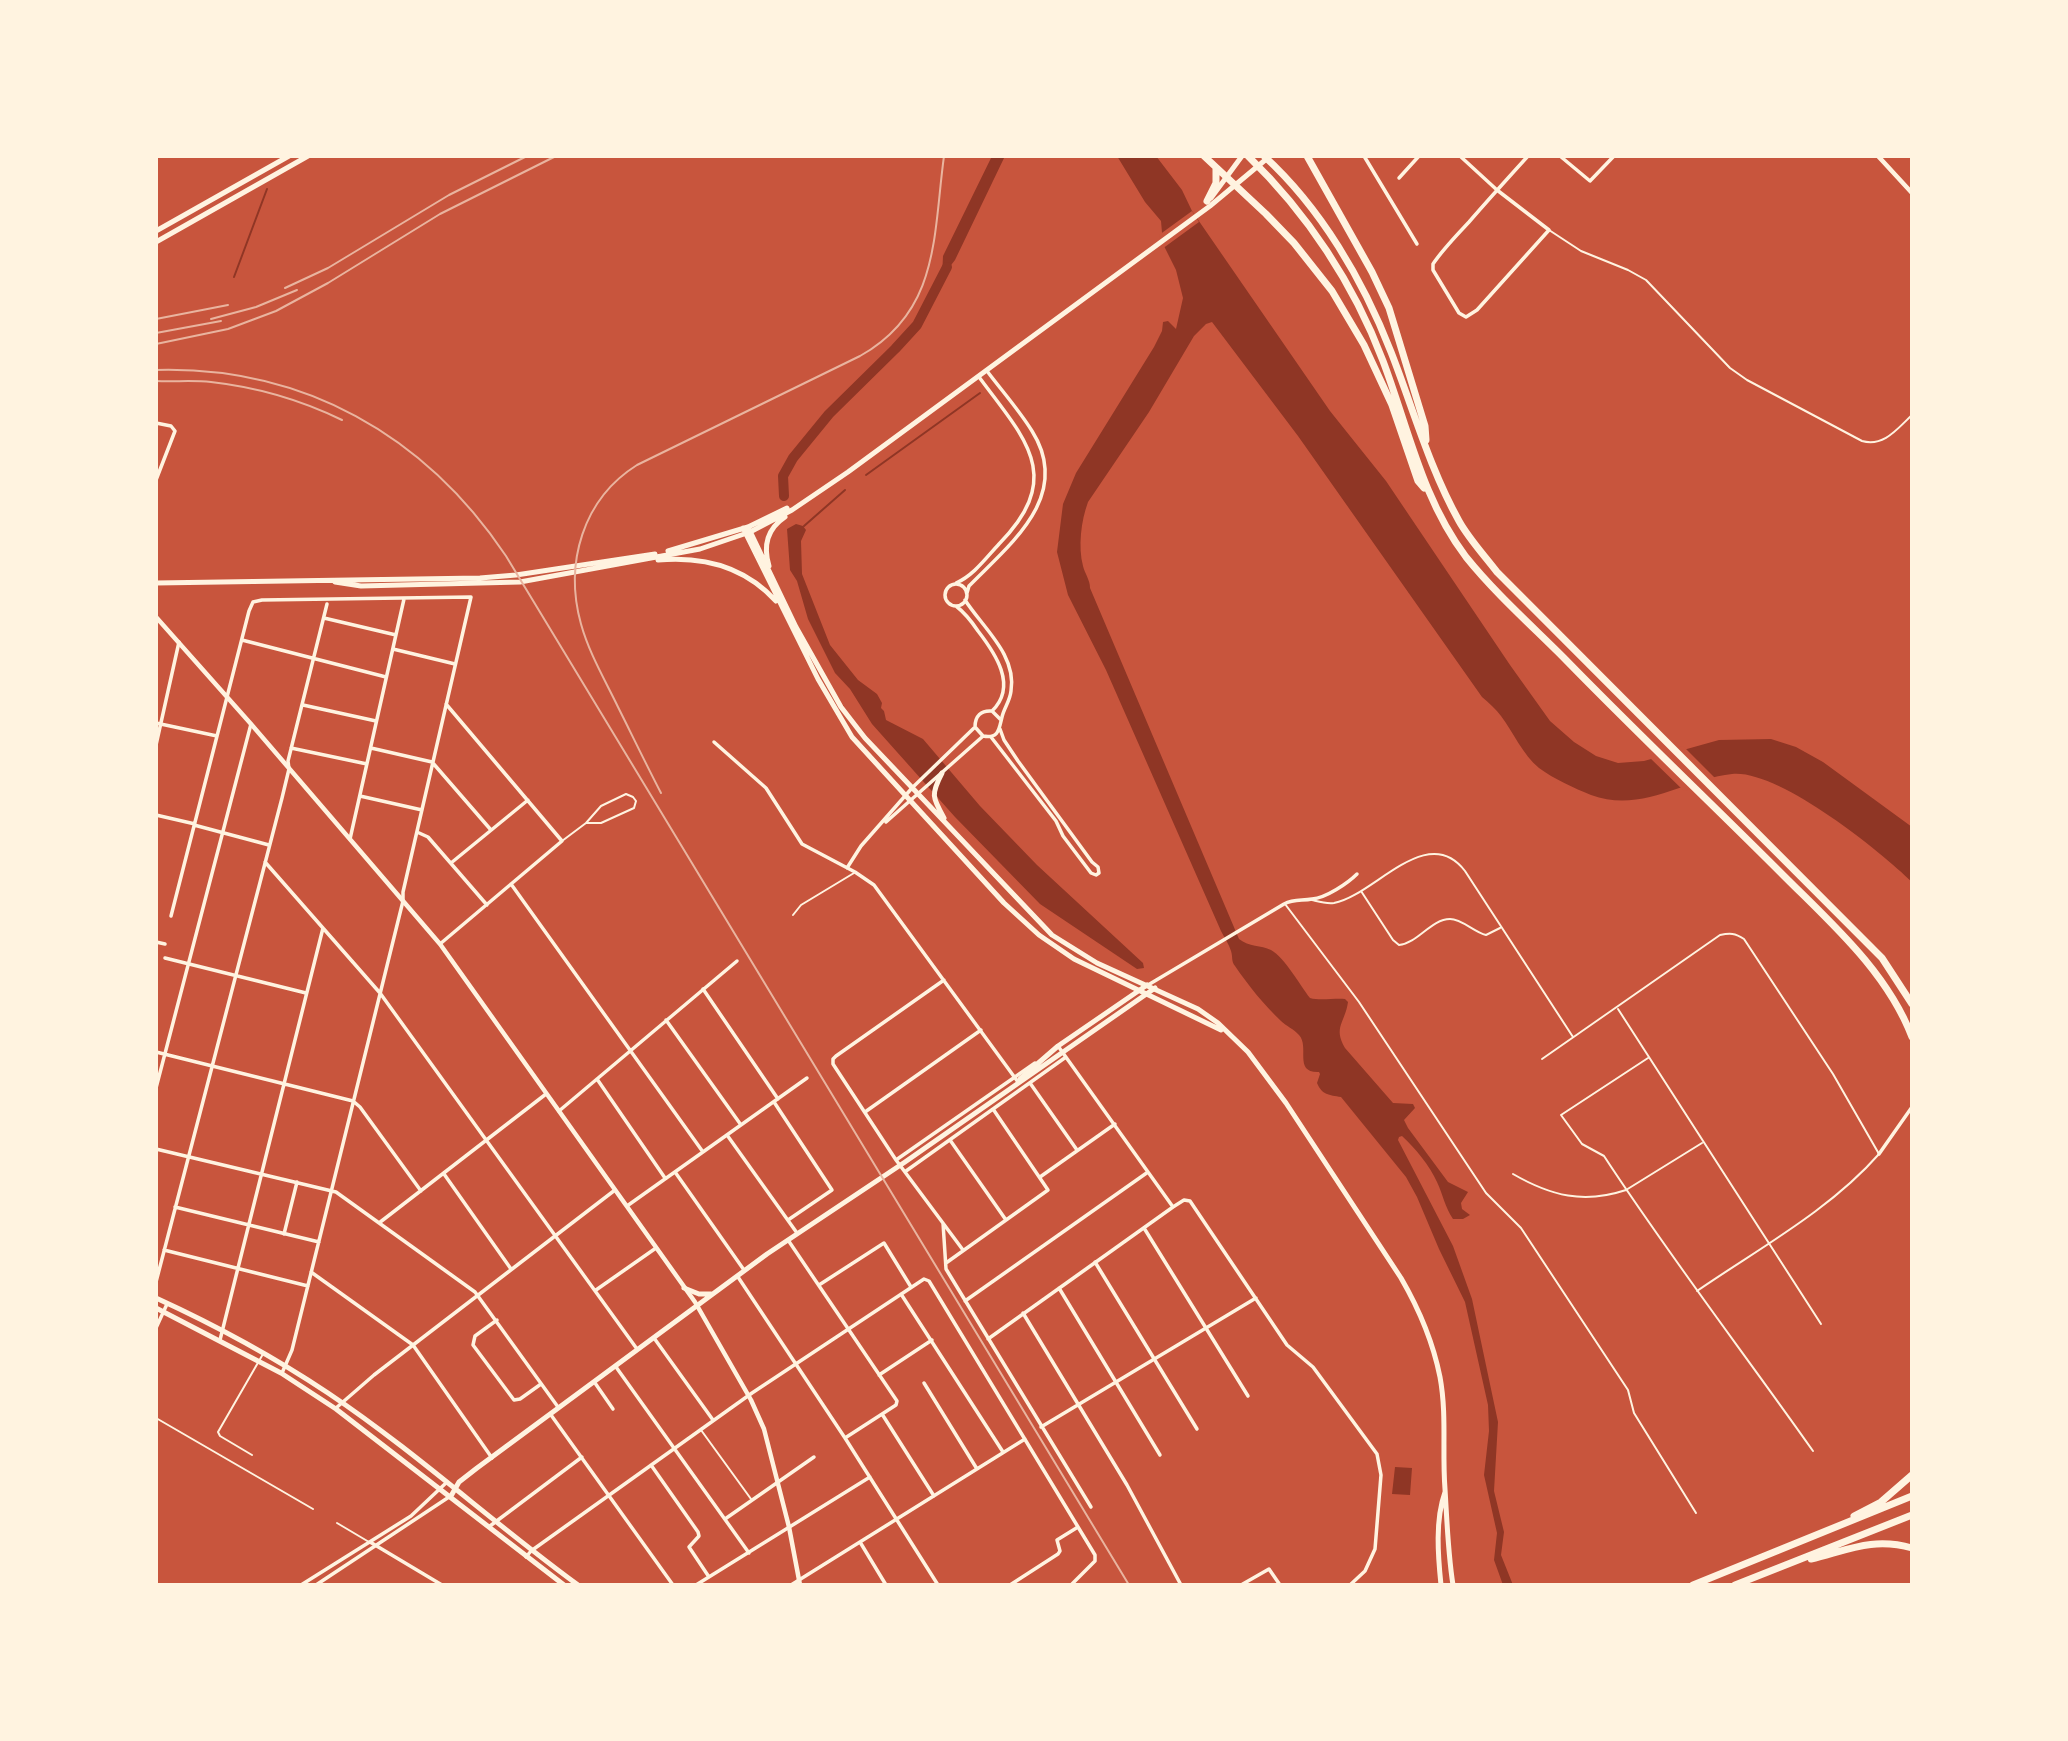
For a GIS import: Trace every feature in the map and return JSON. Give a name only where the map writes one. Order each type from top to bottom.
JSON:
[{"type":"highway","points":[[1203,156],[1294,243],[1332,291],[1364,345],[1391,405],[1418,481],[1429,494]]},
{"type":"highway","points":[[1248,156],[1269,176],[1319,237],[1357,301],[1383,360],[1429,494],[1443,522],[1466,557],[1656,751],[1853,946],[1891,996],[1912,1037]]},
{"type":"highway","points":[[1264,156],[1326,226],[1359,282],[1391,350],[1427,451],[1460,522],[1497,572],[1882,958],[1912,1004]]},
{"type":"highway","points":[[1308,157],[1389,308],[1425,426],[1427,451]]},
{"type":"highway","points":[[1207,201],[1216,183],[1216,169]]},
{"type":"highway","points":[[1849,1521],[1858,1513],[1881,1502],[1904,1485],[1912,1475]]},
{"type":"highway","points":[[1693,1585],[1912,1496]]},
{"type":"highway","points":[[1735,1585],[1912,1515]]},
{"type":"highway","points":[[1784,1566],[1851,1547],[1877,1543],[1912,1548]]},
{"type":"main road","points":[[156,231],[289,156]]},
{"type":"main road","points":[[156,242],[308,156]]},
{"type":"main road","points":[[1199,212],[1242,156]]},
{"type":"main road","points":[[775,584],[766,555],[766,542],[773,527],[792,510],[987,371],[1236,185],[1270,156]]},
{"type":"main road","points":[[156,583],[480,578],[692,546],[746,530],[809,498]]},
{"type":"main road","points":[[335,582],[361,586],[483,585],[538,580],[700,549],[792,510]]},
{"type":"main road","points":[[746,530],[841,708],[949,828],[1052,935],[1087,958],[1198,1009],[1218,1023],[1266,1073],[1415,1304],[1435,1355],[1445,1420],[1445,1492],[1453,1585]]},
{"type":"main road","points":[[746,530],[780,606],[846,728],[907,799],[1004,902],[1039,935],[1074,959],[1224,1031]]},
{"type":"main road","points":[[630,563],[674,559],[719,565],[751,579],[780,606]]},
{"type":"main road","points":[[942,773],[935,786],[934,799],[949,828]]},
{"type":"main road","points":[[1016,1079],[1147,985]]},
{"type":"main road","points":[[451,1496],[456,1488],[492,1458],[745,1271],[991,1106],[1016,1079],[1037,1062],[1148,995],[1155,988]]},
{"type":"main road","points":[[684,1288],[699,1294],[718,1291]]},
{"type":"main road","points":[[156,1298],[286,1366],[341,1402],[456,1488],[531,1551],[578,1585]]},
{"type":"main road","points":[[156,1308],[281,1373],[336,1409],[564,1585]]},
{"type":"main road","points":[[299,1384],[304,1377]]},
{"type":"main road","points":[[405,1460],[410,1454]]},
{"type":"main road","points":[[1441,1585],[1439,1540],[1441,1503],[1445,1492]]},
{"type":"street","points":[[1364,156],[1417,244]]},
{"type":"street","points":[[1399,178],[1419,156]]},
{"type":"street","points":[[1460,156],[1497,190],[1549,230],[1470,316],[1466,317],[1460,313],[1433,270],[1433,264],[1497,190],[1528,156]]},
{"type":"street","points":[[1560,156],[1590,181],[1615,156]]},
{"type":"street","points":[[1878,156],[1912,193]]},
{"type":"street","points":[[956,606],[965,600],[969,586],[1031,520],[1040,502],[1044,481],[1041,454],[1032,431],[987,371]]},
{"type":"street","points":[[907,799],[912,788],[975,727],[979,714],[992,711],[1000,700],[1002,691],[1001,666],[989,645],[956,606],[947,602],[944,595],[946,589],[973,572],[1017,526],[1028,505],[1033,486],[1032,464],[1026,442],[978,377]]},
{"type":"street","points":[[156,424],[171,426],[175,431],[156,479]]},
{"type":"street","points":[[956,583],[963,586],[967,593]]},
{"type":"street","points":[[171,916],[250,606],[257,601],[471,597],[403,901],[320,1242],[292,1350],[281,1373]]},
{"type":"street","points":[[350,839],[404,599]]},
{"type":"street","points":[[965,600],[1010,666],[1011,692],[1000,729],[1004,740],[1084,852],[1098,867],[1099,873],[1091,873],[1063,836],[1056,821],[991,737],[983,736],[975,727]]},
{"type":"street","points":[[156,1282],[289,769],[291,748],[327,604]]},
{"type":"street","points":[[156,617],[440,944],[697,1307],[748,1395],[764,1429],[800,1583]]},
{"type":"street","points":[[324,618],[396,635]]},
{"type":"street","points":[[242,640],[386,677]]},
{"type":"street","points":[[156,745],[158,724],[179,642]]},
{"type":"street","points":[[393,649],[456,664]]},
{"type":"street","points":[[440,944],[562,841],[446,704]]},
{"type":"street","points":[[303,705],[377,721]]},
{"type":"street","points":[[992,711],[1001,720]]},
{"type":"street","points":[[158,724],[217,736]]},
{"type":"street","points":[[156,1088],[251,724]]},
{"type":"street","points":[[991,737],[1000,729]]},
{"type":"street","points":[[847,868],[858,850],[907,799],[917,794],[983,736]]},
{"type":"street","points":[[714,742],[766,788],[802,844],[874,884],[1016,1079],[896,1160]]},
{"type":"street","points":[[291,748],[367,764]]},
{"type":"street","points":[[371,748],[432,762],[491,830]]},
{"type":"street","points":[[360,796],[422,810]]},
{"type":"street","points":[[451,863],[528,800]]},
{"type":"street","points":[[156,814],[269,845]]},
{"type":"street","points":[[417,832],[428,837],[487,905]]},
{"type":"street","points":[[265,862],[380,993],[638,1350]]},
{"type":"street","points":[[1147,985],[1284,904],[1296,899],[1312,900],[1357,874]]},
{"type":"street","points":[[511,884],[703,1152]]},
{"type":"street","points":[[220,1341],[323,928]]},
{"type":"street","points":[[156,942],[165,944]]},
{"type":"street","points":[[165,958],[306,993]]},
{"type":"street","points":[[559,1111],[737,961]]},
{"type":"street","points":[[1155,988],[1162,978]]},
{"type":"street","points":[[944,980],[833,1059],[833,1064],[896,1160],[963,1250]]},
{"type":"street","points":[[703,989],[832,1190],[788,1220]]},
{"type":"street","points":[[666,1020],[741,1125]]},
{"type":"street","points":[[865,1112],[981,1030]]},
{"type":"street","points":[[1060,1049],[1173,1207]]},
{"type":"street","points":[[156,1052],[354,1101],[421,1191]]},
{"type":"street","points":[[906,1171],[950,1140],[991,1106],[1066,1057]]},
{"type":"street","points":[[627,1206],[807,1078]]},
{"type":"street","points":[[597,1079],[665,1178]]},
{"type":"street","points":[[1030,1083],[1077,1150]]},
{"type":"street","points":[[379,1223],[547,1093]]},
{"type":"street","points":[[946,1263],[1048,1189],[991,1106]]},
{"type":"street","points":[[1879,1154],[1912,1107]]},
{"type":"street","points":[[1040,1177],[1115,1124]]},
{"type":"street","points":[[727,1135],[798,1234]]},
{"type":"street","points":[[950,1140],[1006,1220]]},
{"type":"street","points":[[156,1149],[331,1191],[478,1295],[559,1409]]},
{"type":"street","points":[[675,1171],[745,1271]]},
{"type":"street","points":[[965,1301],[1148,1172]]},
{"type":"street","points":[[443,1174],[511,1269]]},
{"type":"street","points":[[284,1234],[297,1182]]},
{"type":"street","points":[[336,1409],[341,1402],[615,1190]]},
{"type":"street","points":[[988,1339],[1173,1207],[1187,1200],[1193,1203],[1287,1345],[1313,1367],[1377,1454],[1381,1475],[1375,1549],[1365,1571],[1353,1584]]},
{"type":"street","points":[[175,1207],[320,1242]]},
{"type":"street","points":[[942,1221],[946,1269],[1091,1507]]},
{"type":"street","points":[[1144,1228],[1248,1396]]},
{"type":"street","points":[[788,1241],[897,1403],[845,1438]]},
{"type":"street","points":[[819,1285],[884,1243],[911,1287]]},
{"type":"street","points":[[596,1290],[656,1248]]},
{"type":"street","points":[[164,1250],[308,1286]]},
{"type":"street","points":[[1095,1262],[1196,1429]]},
{"type":"street","points":[[311,1272],[414,1345],[492,1458]]},
{"type":"street","points":[[738,1277],[938,1585]]},
{"type":"street","points":[[526,1557],[748,1395],[927,1279],[1096,1558],[1071,1585]]},
{"type":"street","points":[[1059,1288],[1160,1455]]},
{"type":"street","points":[[901,1294],[1003,1452]]},
{"type":"street","points":[[1041,1427],[1256,1298]]},
{"type":"street","points":[[156,1328],[167,1303]]},
{"type":"street","points":[[1023,1313],[1127,1485],[1181,1585]]},
{"type":"street","points":[[497,1320],[475,1336],[473,1345],[514,1400],[520,1399],[541,1384]]},
{"type":"street","points":[[654,1338],[713,1420]]},
{"type":"street","points":[[879,1375],[932,1340]]},
{"type":"street","points":[[616,1367],[749,1553]]},
{"type":"street","points":[[595,1383],[613,1409]]},
{"type":"street","points":[[924,1383],[977,1469]]},
{"type":"street","points":[[882,1414],[934,1496]]},
{"type":"street","points":[[551,1415],[673,1585]]},
{"type":"street","points":[[791,1585],[800,1583],[860,1542],[1026,1439]]},
{"type":"street","points":[[489,1526],[582,1457]]},
{"type":"street","points":[[725,1519],[814,1457]]},
{"type":"street","points":[[651,1465],[698,1532],[699,1536],[689,1547],[710,1577]]},
{"type":"street","points":[[696,1585],[870,1477]]},
{"type":"street","points":[[301,1585],[411,1516],[448,1482]]},
{"type":"street","points":[[316,1585],[451,1496]]},
{"type":"street","points":[[1010,1585],[1058,1554],[1057,1540],[1078,1527]]},
{"type":"street","points":[[370,1542],[442,1585]]},
{"type":"street","points":[[860,1542],[886,1585]]},
{"type":"street","points":[[1241,1585],[1269,1569],[1280,1585]]},
{"type":"lane","points":[[1549,230],[1581,251],[1629,270],[1646,280],[1737,373],[1862,441],[1882,441],[1912,415]]},
{"type":"lane","points":[[562,841],[586,823],[601,806],[620,796],[630,795],[636,801],[634,808],[601,823],[586,823]]},
{"type":"lane","points":[[1312,900],[1326,904],[1337,902],[1418,857],[1444,856],[1461,866],[1573,1038]]},
{"type":"lane","points":[[793,915],[801,905],[855,872]]},
{"type":"lane","points":[[1361,890],[1399,945],[1408,943],[1447,919],[1456,920],[1486,935],[1501,926]]},
{"type":"lane","points":[[1284,904],[1359,1002],[1486,1193],[1521,1228],[1628,1390],[1634,1413],[1696,1513]]},
{"type":"lane","points":[[1542,1059],[1720,935],[1737,934],[1744,939],[1816,1048],[1879,1154],[1848,1186],[1696,1290]]},
{"type":"lane","points":[[1618,1008],[1702,1143],[1821,1324]]},
{"type":"lane","points":[[1648,1058],[1561,1115],[1582,1144],[1604,1156],[1696,1290],[1814,1451]]},
{"type":"lane","points":[[1513,1174],[1535,1187],[1557,1195],[1587,1198],[1626,1190],[1702,1143]]},
{"type":"lane","points":[[252,1455],[218,1433],[263,1354]]},
{"type":"lane","points":[[156,1418],[313,1509]]},
{"type":"lane","points":[[701,1429],[752,1501]]},
{"type":"lane","points":[[337,1523],[370,1542]]},
{"type":"shaded area","points":[[992,156],[1005,156],[955,260],[942,277],[943,256]]},
{"type":"shaded area","points":[[1117,156],[1156,156],[1182,190],[1192,211],[1330,411],[1386,481],[1510,665],[1550,721],[1574,742],[1596,756],[1618,763],[1644,761],[1719,740],[1771,739],[1796,747],[1823,762],[1912,827],[1912,882],[1853,832],[1827,814],[1775,784],[1752,776],[1732,774],[1714,777],[1645,798],[1610,800],[1591,795],[1539,768],[1523,750],[1499,713],[1482,697],[1298,436],[1212,322],[1206,324],[1194,336],[1149,412],[1088,502],[1082,526],[1081,551],[1090,588],[1239,939],[1267,948],[1276,954],[1310,998],[1345,999],[1348,1002],[1340,1030],[1345,1048],[1393,1103],[1413,1104],[1415,1108],[1404,1120],[1408,1128],[1448,1182],[1468,1192],[1461,1203],[1462,1209],[1470,1215],[1463,1219],[1453,1219],[1430,1170],[1407,1141],[1402,1136],[1399,1137],[1398,1140],[1453,1246],[1472,1299],[1498,1422],[1494,1491],[1504,1532],[1501,1555],[1513,1585],[1503,1585],[1494,1560],[1497,1533],[1484,1475],[1489,1431],[1488,1405],[1465,1302],[1406,1177],[1341,1097],[1321,1090],[1317,1083],[1319,1072],[1311,1071],[1304,1064],[1302,1040],[1299,1035],[1268,1008],[1234,964],[1229,946],[1106,670],[1068,595],[1057,552],[1063,504],[1076,473],[1154,347],[1162,331],[1163,322],[1168,321],[1176,329],[1183,298],[1176,270],[1163,244],[1161,221],[1145,202]]},
{"type":"shaded area","points":[[796,524],[806,530],[801,541],[802,574],[830,645],[858,680],[877,694],[886,720],[923,739],[980,806],[1037,865],[1143,963],[1144,968],[1137,969],[1040,904],[955,817],[872,724],[850,689],[835,673],[808,619],[797,581],[790,570],[787,529]]},
{"type":"shaded area","points":[[1395,1467],[1412,1468],[1410,1495],[1392,1494]]},
{"type":"pier","points":[[1192,211],[1199,222],[1162,249],[1159,235]]},
{"type":"pier","points":[[1683,746],[1718,781],[1684,791],[1648,756]]},
{"type":"waterway","points":[[234,277],[267,189]]},
{"type":"waterway","points":[[784,496],[783,476],[793,458],[829,414],[917,325],[947,267]]},
{"type":"waterway","points":[[866,475],[980,393]]},
{"type":"waterway","points":[[804,526],[845,490]]},
{"type":"railway","points":[[285,288],[328,268],[449,195],[527,156]]},
{"type":"railway","points":[[156,344],[228,329],[276,311],[328,283],[440,214],[556,156]]},
{"type":"railway","points":[[661,793],[588,645],[581,624],[575,578],[582,534],[603,496],[618,479],[637,465],[860,356],[886,338],[905,317],[919,294],[928,269],[934,243],[944,156]]},
{"type":"railway","points":[[211,319],[256,307],[297,290]]},
{"type":"railway","points":[[156,319],[228,305]]},
{"type":"railway","points":[[156,333],[221,321]]},
{"type":"railway","points":[[156,370],[210,372],[261,380],[310,395],[356,416],[398,443],[438,475],[474,513],[506,556],[1129,1585]]},
{"type":"railway","points":[[156,381],[204,381],[245,387],[278,395],[342,420]]}]
